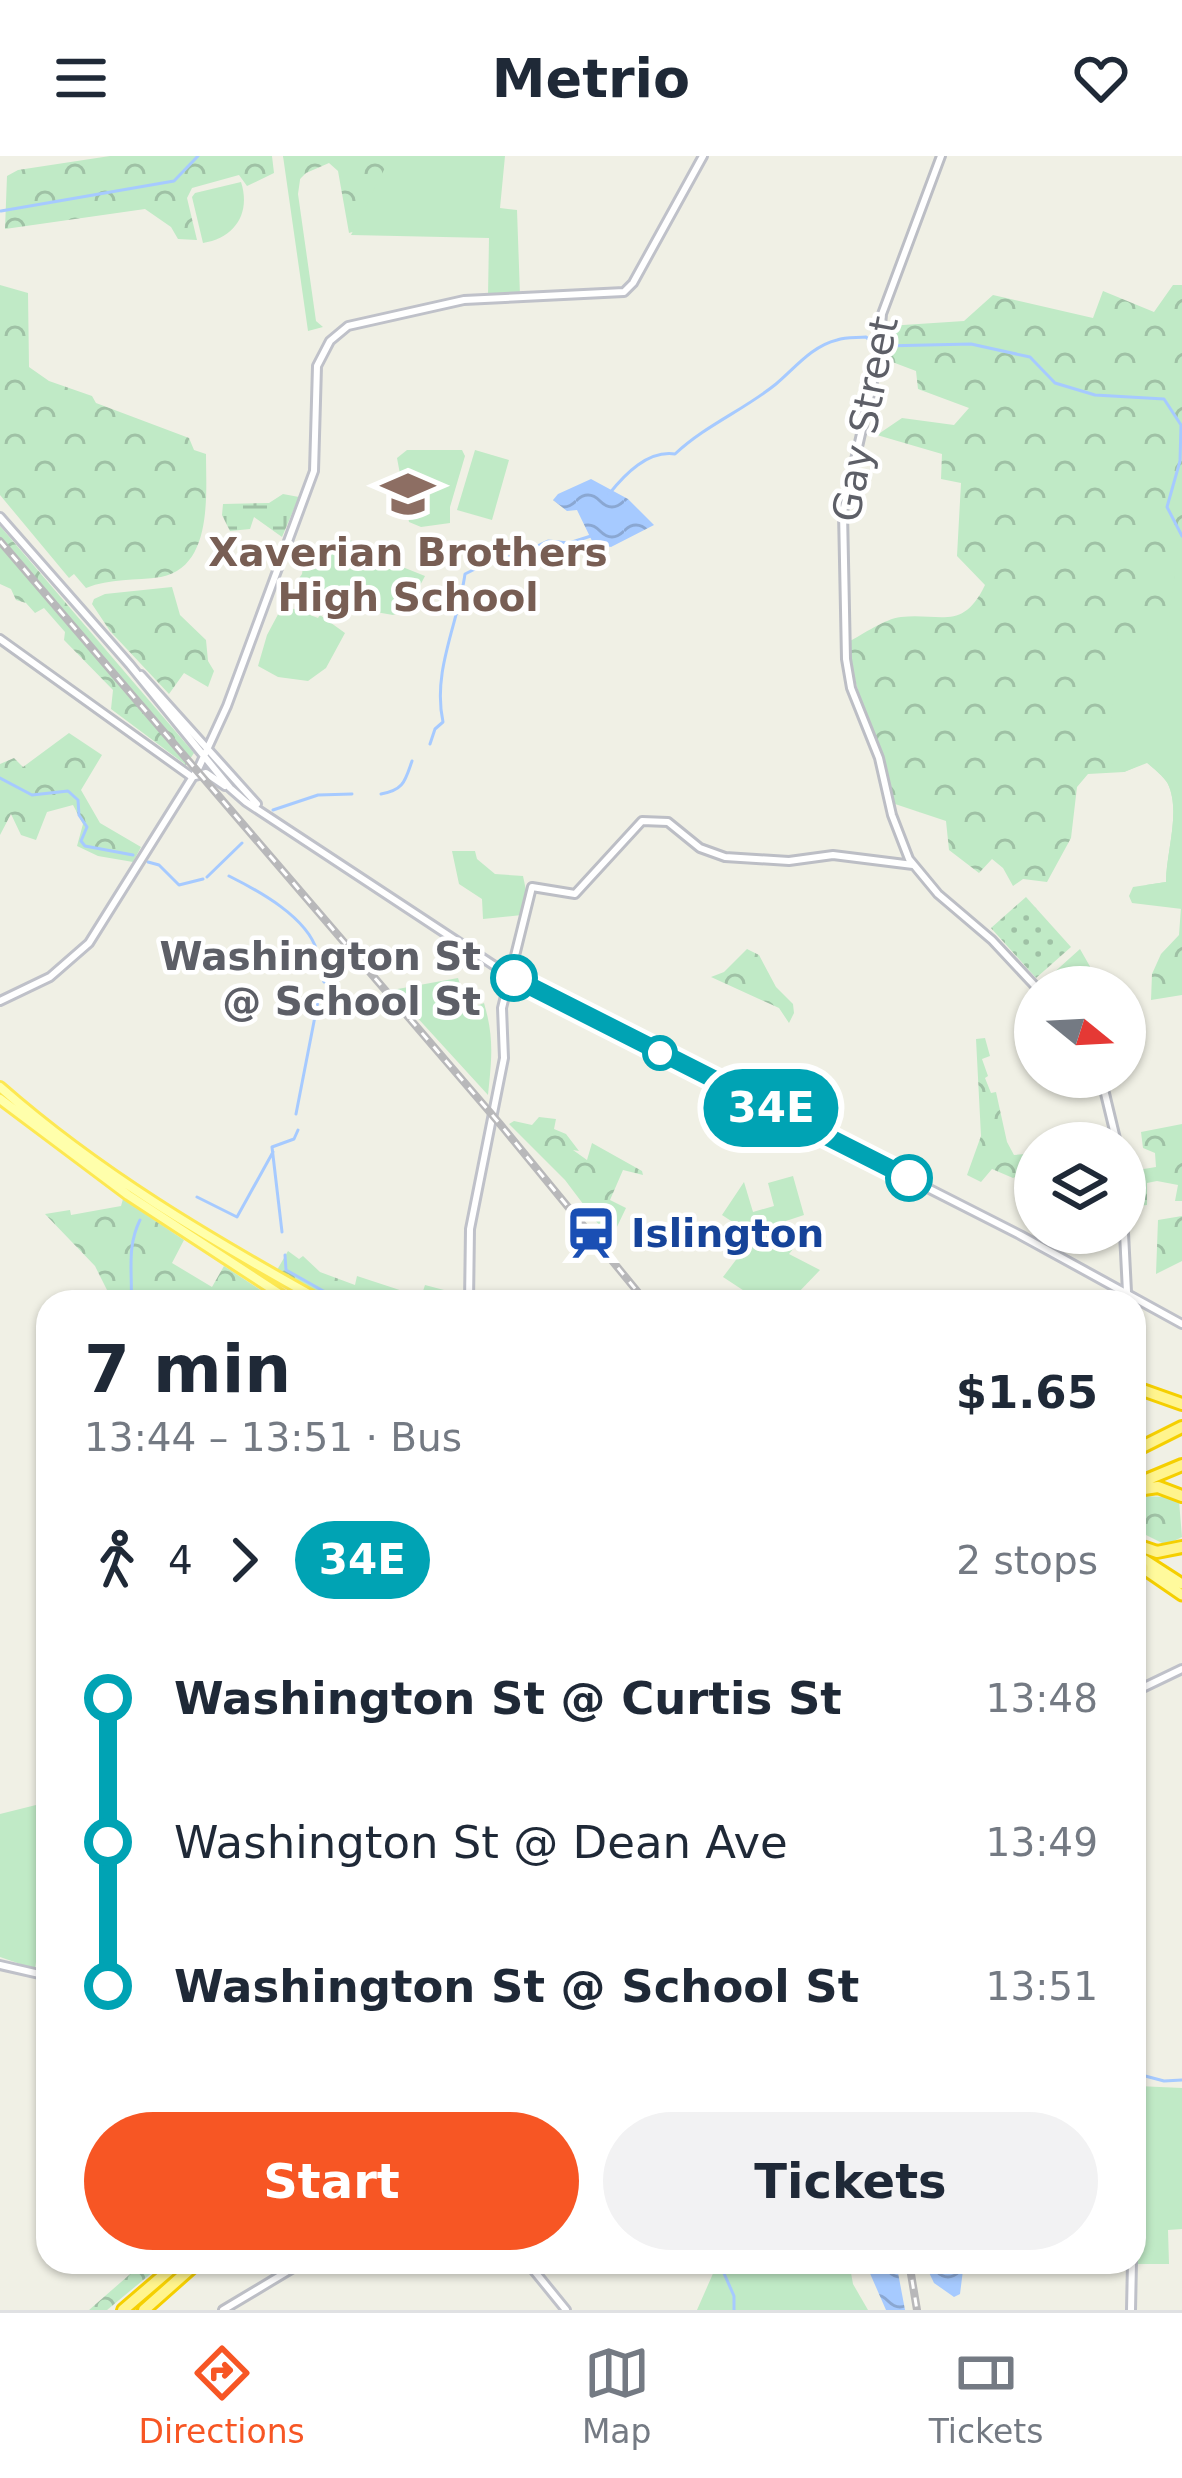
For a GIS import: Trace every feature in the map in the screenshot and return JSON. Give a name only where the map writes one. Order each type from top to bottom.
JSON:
[{"type":"highway","points":[[1146,1391],[1182,1404]]},
{"type":"highway","points":[[1146,1445],[1182,1427]]},
{"type":"highway","points":[[1146,1482],[1182,1465]]},
{"type":"highway","points":[[1146,1488],[1163,1487],[1182,1496]]},
{"type":"highway","points":[[1146,1550],[1182,1546]]},
{"type":"highway","points":[[1146,1557],[1182,1584]]},
{"type":"highway","points":[[1146,1572],[1182,1595]]},
{"type":"highway","points":[[123,2310],[164,2274]]},
{"type":"highway","points":[[144,2310],[184,2274]]},
{"type":"main road","points":[[0,1001],[50,977],[89,943],[206,753],[314,471],[316,375],[330,341],[348,326],[449,302],[624,292],[703,156]]},
{"type":"main road","name":"Gay Street","points":[[941,156],[882,314],[878,360],[842,530],[848,675],[882,769],[899,840],[938,894],[1016,966]]},
{"type":"main road","points":[[0,517],[206,753],[265,812]]},
{"type":"main road","points":[[0,639],[192,778]]},
{"type":"main road","points":[[130,665],[190,728],[237,795]]},
{"type":"main road","points":[[190,728],[204,732],[218,723]]},
{"type":"main road","points":[[192,778],[206,773],[509,976],[1122,1290]]},
{"type":"main road","points":[[469,1290],[470,1234],[504,1058],[503,1001],[533,886],[569,895],[580,890],[637,824],[650,820],[668,822],[700,848],[725,857],[788,861],[833,855],[914,865]]},
{"type":"main road","points":[[885,865],[895,858],[899,840]]},
{"type":"main road","points":[[0,1087],[15,1106],[143,1205],[274,1290]]},
{"type":"main road","points":[[0,1099],[145,1199],[301,1290]]},
{"type":"main road","points":[[1124,1290],[1126,1254]]},
{"type":"main road","points":[[1146,1304],[1182,1324]]},
{"type":"main road","points":[[1146,1686],[1182,1670]]},
{"type":"main road","points":[[0,1965],[36,1973]]},
{"type":"main road","points":[[223,2310],[283,2274]]},
{"type":"main road","points":[[537,2274],[566,2310]]},
{"type":"main road","points":[[1131,2310],[1132,2274]]},
{"type":"green space","points":[[110,156],[272,156],[274,173],[247,186],[239,175],[192,188],[187,198],[197,240],[178,239],[171,227],[145,209],[5,229],[7,176],[18,170]]},
{"type":"green space","points":[[283,156],[397,156],[356,231],[349,233],[338,171],[329,163],[295,184]]},
{"type":"green space","points":[[283,156],[311,156],[301,173],[298,194],[316,321],[323,327],[308,331]]},
{"type":"green space","points":[[391,156],[505,156],[500,208],[517,210],[520,295],[488,296],[489,238],[351,235]]},
{"type":"green space","points":[[241,182],[244,204],[238,222],[224,236],[203,243],[192,197]]},
{"type":"green space","points":[[0,285],[28,293],[29,367],[49,381],[92,396],[96,403],[189,438],[194,450],[206,454],[203,527],[190,559],[178,570],[161,577],[86,588],[74,574],[69,578],[0,495]]},
{"type":"green space","points":[[1173,285],[1182,285],[1182,995],[1151,1000],[1152,974],[1161,954],[1179,935],[1181,907],[1146,885],[1166,882],[1173,807],[1164,778],[1147,762],[1124,772],[1088,774],[1077,787],[1071,838],[1047,882],[1023,879],[1013,886],[992,859],[979,873],[949,850],[946,821],[895,804],[856,684],[848,642],[894,618],[960,614],[985,585],[957,556],[961,483],[941,479],[942,454],[877,435],[902,418],[954,425],[969,408],[918,389],[916,371],[887,360],[888,326],[964,321],[993,295],[1093,318],[1103,291],[1154,312]]},
{"type":"green space","points":[[407,450],[462,450],[465,456],[450,523],[421,527],[409,522],[397,458]]},
{"type":"green space","points":[[475,450],[509,460],[492,520],[457,510]]},
{"type":"green space","points":[[283,494],[299,497],[282,537],[254,517],[250,529],[230,531],[222,515],[223,504],[269,503]]},
{"type":"green space","points":[[0,526],[194,753],[186,765],[111,709],[113,690],[64,640],[65,632],[44,608],[35,613],[0,584]]},
{"type":"green space","points":[[346,539],[393,554],[390,562],[425,576],[407,610],[368,614],[295,584],[305,554],[321,544]]},
{"type":"green space","points":[[1178,547],[1182,548],[1182,909],[1132,903],[1129,896],[1133,887],[1166,882],[1173,820],[1168,784],[1147,763],[1124,772],[1108,761],[1117,638],[1170,652],[1167,635]]},
{"type":"green space","points":[[172,587],[180,615],[206,640],[214,671],[208,687],[184,673],[169,694],[110,631],[92,604],[105,594]]},
{"type":"green space","points":[[283,605],[320,615],[345,633],[326,668],[308,681],[278,677],[258,666]]},
{"type":"green space","points":[[69,733],[102,755],[81,790],[100,823],[141,847],[133,862],[98,856],[77,846],[83,824],[73,805],[47,812],[36,840],[21,835],[11,814],[0,835],[0,764],[14,758],[23,767]]},
{"type":"green space","points":[[452,851],[475,851],[477,859],[495,874],[523,876],[527,895],[522,915],[483,919],[482,899],[459,884]]},
{"type":"green space","points":[[1026,897],[1071,947],[1050,966],[1025,966],[991,928]]},
{"type":"green space","points":[[747,949],[759,955],[776,987],[793,1004],[789,1023],[779,1008],[711,977],[724,972]]},
{"type":"green space","points":[[1080,949],[1090,966],[1061,966]]},
{"type":"green space","points":[[458,978],[462,1012],[484,1003],[491,1047],[488,1095],[392,990]]},
{"type":"green space","points":[[985,1038],[990,1056],[982,1059],[985,1078],[991,1093],[996,1092],[1014,1155],[1013,1178],[992,1169],[981,1182],[967,1175],[981,1136],[976,1039]]},
{"type":"green space","points":[[539,1117],[556,1119],[554,1129],[566,1134],[579,1151],[573,1150],[587,1160],[592,1143],[642,1171],[643,1175],[623,1170],[610,1200],[626,1208],[614,1233],[605,1233],[565,1180],[509,1124],[532,1125]]},
{"type":"green space","points":[[1182,1124],[1182,1201],[1175,1201],[1178,1185],[1157,1181],[1147,1183],[1146,1205],[1146,1169],[1156,1167],[1155,1153],[1146,1149],[1146,1131]]},
{"type":"green space","points":[[793,1176],[804,1215],[786,1221],[793,1249],[789,1254],[820,1270],[801,1290],[743,1290],[723,1277],[754,1236],[722,1215],[744,1182],[753,1212],[774,1206],[768,1183]]},
{"type":"green space","points":[[123,1199],[184,1240],[172,1263],[212,1287],[224,1266],[261,1290],[107,1290],[95,1266],[45,1214],[70,1210],[71,1215],[121,1206]]},
{"type":"green space","points":[[1182,1216],[1182,1261],[1156,1274],[1158,1220]]},
{"type":"green space","points":[[288,1251],[299,1259],[303,1256],[320,1272],[355,1285],[357,1276],[400,1290],[313,1290],[277,1270]]},
{"type":"green space","points":[[1146,1496],[1179,1501],[1182,1537],[1166,1545],[1146,1535]]},
{"type":"green space","points":[[36,1805],[35,1969],[0,1957],[0,1814]]},
{"type":"green space","points":[[1146,2086],[1182,2088],[1182,2229],[1168,2230],[1169,2264],[1146,2264]]},
{"type":"green space","points":[[130,2274],[150,2274],[107,2310],[89,2310]]},
{"type":"green space","points":[[713,2274],[851,2274],[868,2310],[697,2310]]},
{"type":"water","points":[[591,479],[628,499],[654,525],[611,547],[593,543],[577,510],[567,511],[553,500]]},
{"type":"water","points":[[870,2274],[898,2274],[905,2310],[886,2310]]},
{"type":"water","points":[[930,2274],[962,2274],[960,2294],[954,2297]]},
{"type":"waterway","points":[[1,211],[174,181],[198,156]]},
{"type":"waterway","points":[[609,494],[638,465],[675,454],[764,393],[820,347],[866,337],[874,344]]},
{"type":"waterway","points":[[883,346],[971,344],[1030,357],[1055,383],[1095,395],[1164,399],[1181,425],[1180,461],[1167,507],[1182,536]]},
{"type":"waterway","points":[[520,554],[548,541],[569,543],[591,536]]},
{"type":"waterway","points":[[430,744],[443,722],[443,666],[465,574],[513,556]]},
{"type":"waterway","points":[[381,794],[402,784],[412,761]]},
{"type":"waterway","points":[[0,778],[32,795],[68,791],[78,800],[79,815],[87,827],[81,841],[85,846],[133,855]]},
{"type":"waterway","points":[[273,810],[318,795],[352,794]]},
{"type":"waterway","points":[[207,877],[242,843]]},
{"type":"waterway","points":[[148,862],[159,865],[179,885],[203,879]]},
{"type":"waterway","points":[[229,876],[293,916],[317,951]]},
{"type":"waterway","points":[[321,972],[324,982]]},
{"type":"waterway","points":[[296,1114],[318,1001]]},
{"type":"waterway","points":[[282,1232],[272,1147],[294,1139],[298,1130]]},
{"type":"waterway","points":[[197,1197],[237,1217],[273,1152]]},
{"type":"waterway","points":[[131,1290],[132,1251],[140,1220]]},
{"type":"waterway","points":[[285,1255],[286,1270],[322,1290]]},
{"type":"waterway","points":[[1146,2076],[1182,2080]]},
{"type":"waterway","points":[[724,2274],[734,2296],[734,2310]]},
{"type":"railway","points":[[0,541],[500,1124],[636,1290]]},
{"type":"railway","points":[[911,2274],[917,2310]]},
{"type":"bus line","name":"34E","points":[[514,978],[909,1178]]},
{"type":"place","name":"Xaverian Brothers High School","points":[[408,494]]},
{"type":"place","name":"Washington St @ School St","points":[[514,978]]},
{"type":"place","name":"Islington","points":[[591,1233]]}]
